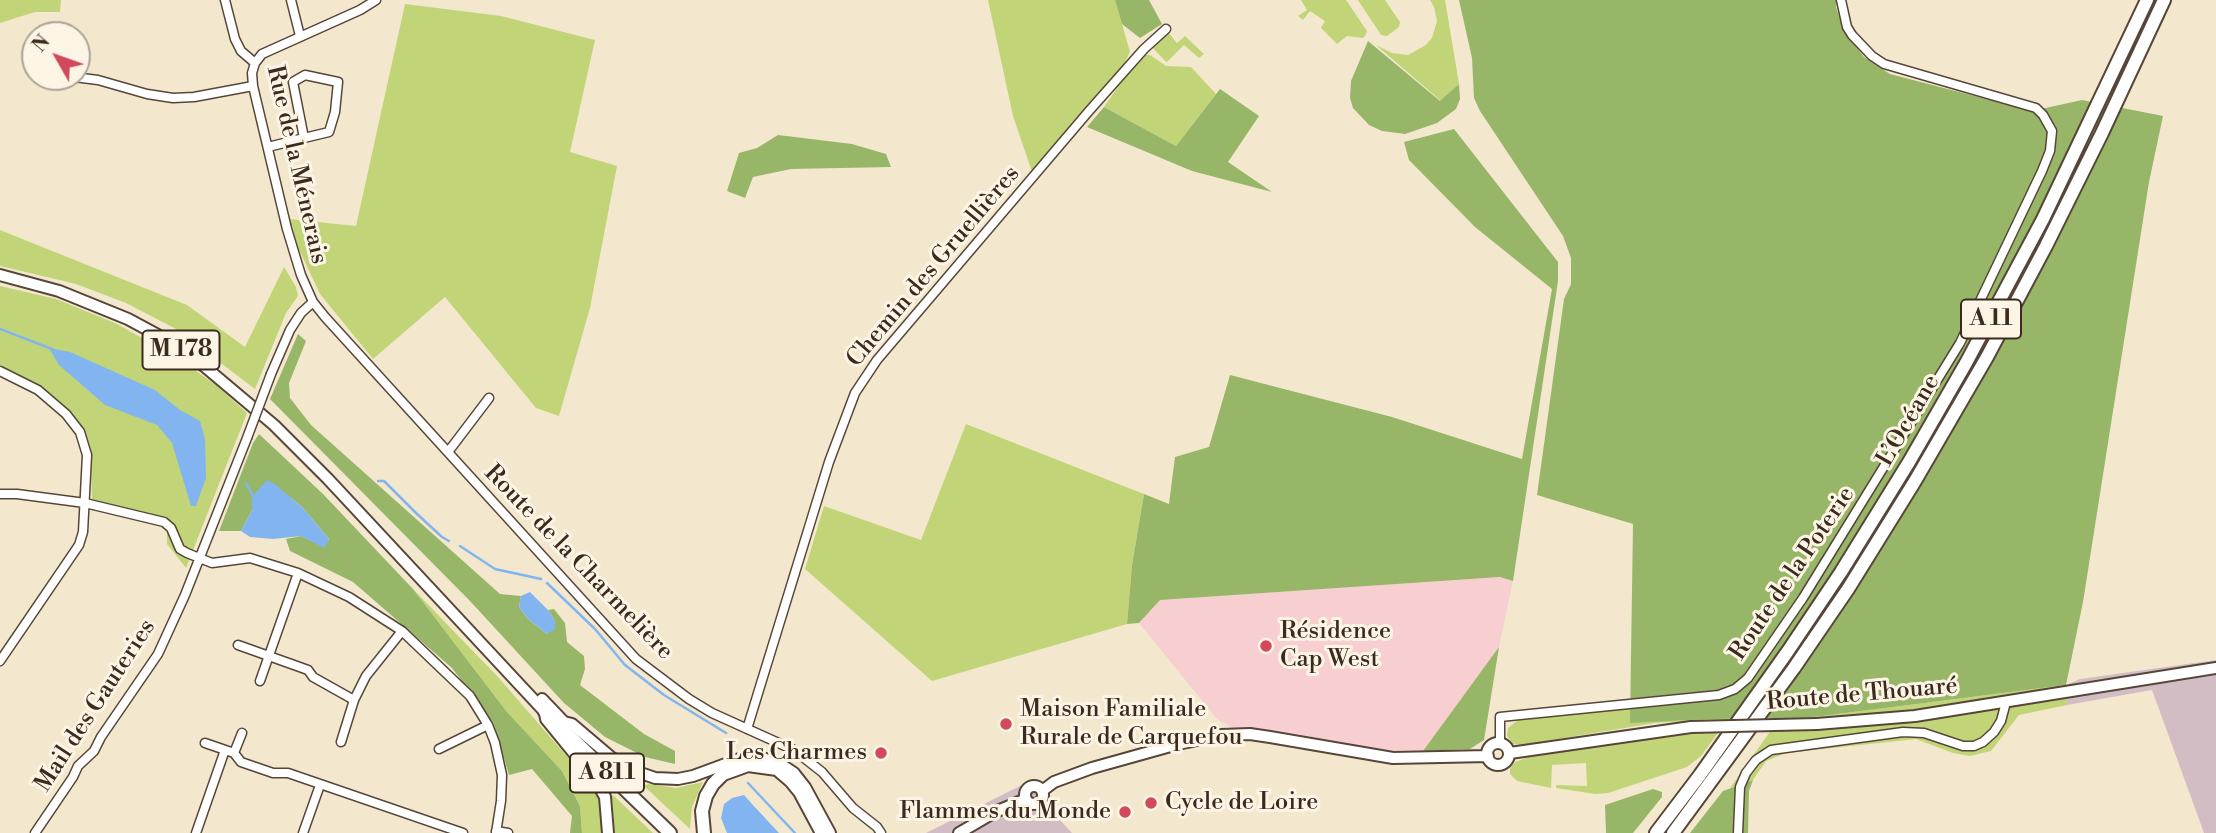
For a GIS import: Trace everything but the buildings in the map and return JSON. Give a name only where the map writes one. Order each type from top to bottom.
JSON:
[{"type":"highway","name":"L’Océane","points":[[1648,833],[1659,828],[1725,741],[1808,623],[1909,462],[1966,363],[2043,219],[2147,0]]},
{"type":"highway","name":"L’Océane","points":[[1673,833],[1747,736],[1821,629],[1927,461],[2046,246],[2098,143],[2164,0]]},
{"type":"highway","name":"A 811","points":[[545,712],[670,833]]},
{"type":"highway","name":"A 811","points":[[564,722],[679,833]]},
{"type":"highway","points":[[704,833],[702,811],[713,784],[723,774],[748,765],[777,769],[791,781],[822,833]]},
{"type":"main road","name":"M 178","points":[[0,275],[59,291],[167,340],[237,392],[328,479],[545,712]]},
{"type":"main road","name":"M 178","points":[[328,479],[398,542],[564,722]]},
{"type":"main road","name":"Route de Thouaré","points":[[1510,753],[1691,727],[1817,724],[1914,716],[2216,668]]},
{"type":"main road","points":[[545,712],[546,719],[588,769],[605,796],[608,833]]},
{"type":"main road","points":[[564,722],[572,724],[622,765],[655,778],[666,780],[693,776],[742,758],[762,758],[779,763],[800,779],[830,833]]},
{"type":"main road","points":[[959,833],[987,816],[1026,799],[1037,804],[1042,798],[1042,791],[1054,782],[1092,768],[1221,735],[1250,734],[1393,758],[1488,756]]},
{"type":"main road","points":[[1500,743],[1510,753],[1508,760],[1499,765],[1493,764],[1488,756],[1490,747],[1500,743]]},
{"type":"street","name":"Rue de la Ménerais","points":[[225,0],[241,51],[255,63],[252,73],[253,86],[287,229],[300,275],[313,302]]},
{"type":"street","points":[[291,0],[300,36]]},
{"type":"street","points":[[255,63],[262,54],[360,10],[376,0]]},
{"type":"street","name":"Route de la Poterie","points":[[1500,743],[1500,717],[1719,695],[1735,690],[1748,678],[1825,563],[1960,344],[2027,203],[2050,151],[2052,131],[2043,115],[2025,103],[1884,64],[1872,56],[1852,35],[1847,27],[1841,0]]},
{"type":"street","name":"Chemin des Gruellières","points":[[747,729],[829,462],[855,393],[877,360],[1089,111],[1144,49],[1166,29]]},
{"type":"street","points":[[268,147],[329,132],[335,112],[338,82],[305,75],[293,82],[304,138]]},
{"type":"street","points":[[91,79],[173,98],[194,97],[253,86]]},
{"type":"street","name":"Route de la Charmelière","points":[[313,302],[636,659],[712,713],[794,750],[808,760],[853,808],[881,833]]},
{"type":"street","name":"Mail des Gauteries","points":[[35,833],[78,766],[94,751],[159,654],[271,374],[290,331],[301,313],[313,302]]},
{"type":"street","points":[[0,371],[38,390],[66,414],[80,432],[87,455],[82,540],[0,661]]},
{"type":"street","points":[[447,452],[489,398]]},
{"type":"street","points":[[0,494],[85,503],[167,524],[180,549],[212,564],[250,558],[298,573],[349,597],[402,631],[470,696],[488,725],[502,775],[496,832],[508,833]]},
{"type":"street","points":[[260,681],[298,573]]},
{"type":"street","points":[[341,742],[354,700],[366,676],[402,631]]},
{"type":"street","points":[[238,645],[308,670],[313,677],[354,700]]},
{"type":"street","points":[[1738,833],[1740,787],[1756,760],[1770,750],[1903,732],[1924,733],[1964,746],[1974,746],[1994,732],[2001,721],[2006,702]]},
{"type":"street","points":[[439,749],[488,725]]},
{"type":"street","points":[[234,753],[242,733]]},
{"type":"street","points":[[205,743],[234,753],[241,762],[273,773],[288,774],[463,833]]},
{"type":"street","points":[[196,833],[225,750]]},
{"type":"street","points":[[303,833],[320,785]]},
{"type":"shaded area","points":[[1500,577],[1513,581],[1499,647],[1423,751],[1381,750],[1280,731],[1234,729],[1217,719],[1139,623],[1160,600]]},
{"type":"shaded area","points":[[2216,660],[2216,833],[2204,833],[2152,690],[2067,705],[2066,685],[2080,679]]},
{"type":"shaded area","points":[[1026,783],[1072,833],[926,833]]},
{"type":"green space","points":[[0,0],[61,0],[60,12],[35,12],[0,23]]},
{"type":"green space","points":[[988,0],[1115,0],[1130,52],[1121,70],[1032,172],[1013,116]]},
{"type":"green space","points":[[1115,0],[1149,0],[1162,24],[1140,38],[1122,24]]},
{"type":"green space","points":[[1301,0],[1346,0],[1367,31],[1365,36],[1347,36],[1337,44],[1321,28],[1325,21],[1310,11],[1303,20],[1298,16],[1307,10]]},
{"type":"green space","points":[[1358,0],[1385,0],[1400,22],[1399,27],[1387,36],[1381,35]]},
{"type":"green space","points":[[1430,0],[1445,0],[1459,84],[1441,101],[1376,45],[1392,53],[1408,55],[1426,45],[1432,38],[1437,21]]},
{"type":"green space","points":[[1459,0],[1837,0],[1836,7],[1843,29],[1864,57],[1890,74],[2032,111],[2082,100],[2163,116],[2149,182],[2083,602],[2066,685],[1806,718],[1630,723],[1633,524],[1537,495],[1564,299],[1571,284],[1571,258],[1563,236],[1474,98],[1472,58]]},
{"type":"green space","points":[[405,4],[501,16],[595,40],[570,152],[617,166],[590,308],[559,416],[536,408],[445,297],[373,359],[320,294],[295,241],[289,219],[356,226]]},
{"type":"green space","points":[[1168,32],[1177,43],[1185,36],[1204,54],[1199,58],[1184,45],[1165,61],[1153,48]]},
{"type":"green space","points":[[1368,41],[1440,101],[1459,84],[1460,99],[1456,109],[1437,123],[1405,134],[1382,131],[1369,125],[1353,108],[1350,98],[1351,81]]},
{"type":"green space","points":[[1146,55],[1166,66],[1191,67],[1216,94],[1176,146],[1104,107],[1122,81]]},
{"type":"green space","points":[[1220,89],[1259,116],[1228,162],[1272,192],[1192,171],[1087,127],[1104,107],[1176,146]]},
{"type":"green space","points":[[1454,129],[1558,262],[1558,281],[1513,581],[1500,577],[1160,600],[1139,623],[1127,624],[1132,565],[1144,494],[1169,504],[1175,457],[1209,447],[1230,375],[1392,417],[1522,459],[1552,289],[1475,227],[1409,160],[1404,142]]},
{"type":"green space","points":[[778,135],[852,144],[886,154],[891,167],[791,169],[753,177],[745,198],[727,191],[739,153],[757,148]]},
{"type":"green space","points":[[0,230],[187,305],[245,347],[284,267],[296,287],[298,296],[286,313],[255,389],[176,329],[126,303],[76,284],[0,266]]},
{"type":"green space","points":[[0,286],[56,299],[115,323],[175,356],[216,385],[247,413],[186,568],[167,544],[167,523],[92,501],[91,465],[85,434],[42,389],[0,367]]},
{"type":"green space","points":[[298,334],[306,341],[289,383],[290,398],[311,425],[500,594],[521,596],[519,607],[528,619],[547,634],[555,621],[548,610],[554,609],[565,623],[567,642],[584,656],[585,669],[580,685],[644,734],[675,751],[675,764],[645,757],[605,737],[564,703],[470,601],[270,399]]},
{"type":"green space","points":[[966,424],[1144,494],[1132,565],[1127,624],[932,681],[805,569],[824,506],[921,540]]},
{"type":"green space","points":[[259,434],[323,494],[413,589],[507,712],[562,771],[580,806],[582,833],[570,833],[572,816],[532,769],[509,775],[493,722],[452,668],[353,582],[290,551],[286,539],[301,536],[324,547],[329,539],[290,497],[252,510],[241,531],[219,531],[253,443]]},
{"type":"green space","points":[[413,589],[498,677],[585,777],[593,791],[614,796],[653,833],[582,833],[580,806],[562,771],[507,712]]},
{"type":"green space","points":[[1499,647],[1484,740],[1470,749],[1423,751]]},
{"type":"green space","points":[[1760,676],[1701,756],[1687,767],[1608,793],[1595,794],[1556,788],[1556,785],[1587,786],[1586,763],[1552,765],[1551,788],[1517,781],[1510,774],[1510,768],[1515,762],[1537,754],[1656,736],[1698,733],[1710,720],[1655,723],[1522,745],[1513,744],[1507,736],[1508,728],[1518,720],[1572,713]]},
{"type":"green space","points":[[2066,685],[2067,705],[2019,715],[1991,751],[1970,756],[1953,753],[1916,739],[1786,753],[1766,761],[1753,780],[1730,788],[1779,719],[1806,718]]},
{"type":"green space","points":[[1753,780],[1749,791],[1748,833],[1690,833],[1723,791]]},
{"type":"green space","points":[[703,782],[692,807],[690,829],[644,786],[648,784],[676,788]]},
{"type":"green space","points":[[1653,789],[1662,792],[1662,797],[1633,833],[1606,833],[1605,805]]},
{"type":"water","points":[[49,348],[70,352],[155,390],[180,410],[200,421],[205,439],[206,478],[196,506],[191,506],[172,443],[157,425],[105,405],[59,365]]},
{"type":"water","points":[[267,480],[303,508],[329,539],[324,548],[301,536],[273,539],[250,537],[241,531],[252,510],[252,497]]},
{"type":"water","points":[[530,592],[555,621],[555,629],[547,634],[528,619],[519,607],[521,596]]},
{"type":"water","points":[[744,795],[779,833],[727,833],[721,818],[724,804],[732,798]]},
{"type":"waterway","points":[[0,329],[52,349]]},
{"type":"waterway","points":[[378,481],[384,481],[449,541]]},
{"type":"waterway","points":[[246,483],[254,498]]},
{"type":"waterway","points":[[460,546],[495,569],[541,579]]},
{"type":"waterway","points":[[547,583],[595,629],[625,665],[664,695],[726,733]]},
{"type":"waterway","points":[[748,783],[795,833]]},
{"type":"place","name":"Résidence Cap West","points":[[1266,646]]},
{"type":"place","name":"Maison Familiale Rurale de Carquefou","points":[[1006,724]]},
{"type":"place","name":"Les Charmes","points":[[881,753]]},
{"type":"place","name":"Cycle de Loire","points":[[1151,803]]},
{"type":"place","name":"Flammes du Monde","points":[[1125,812]]}]
